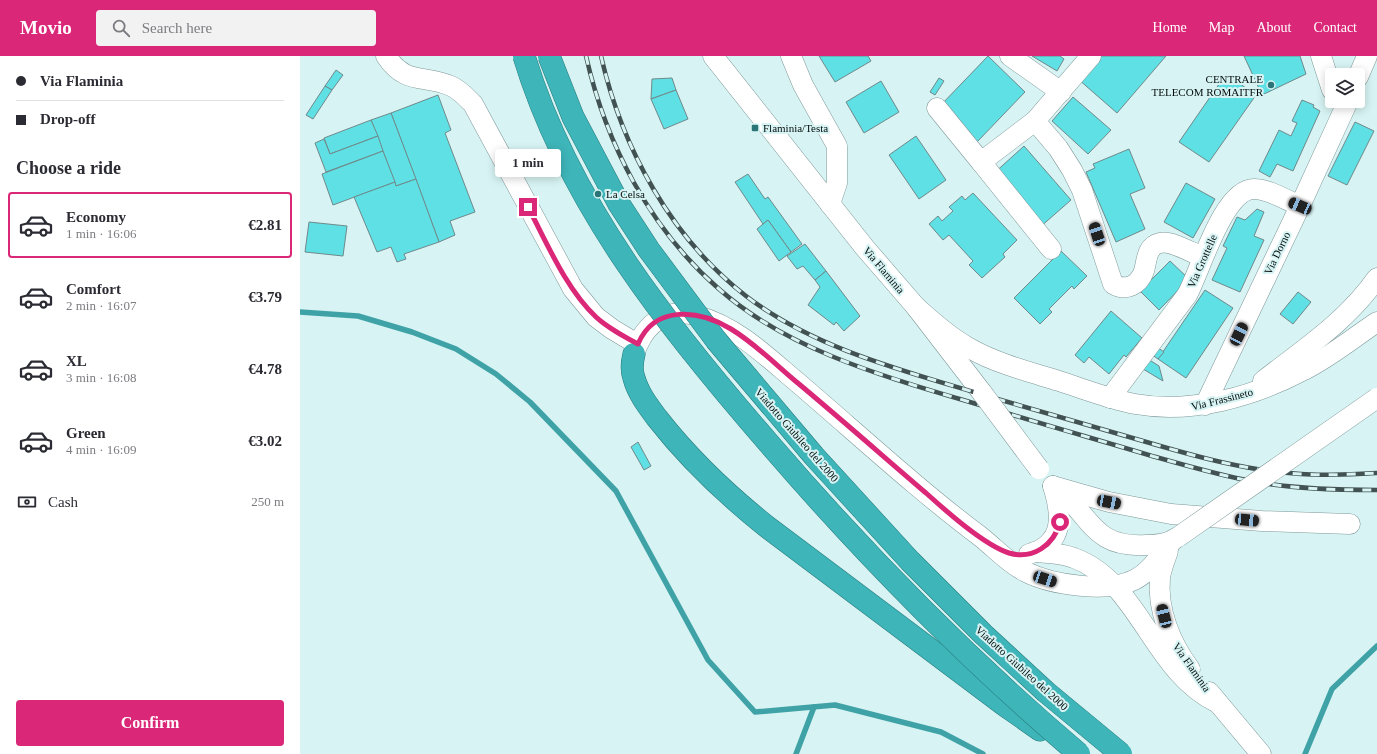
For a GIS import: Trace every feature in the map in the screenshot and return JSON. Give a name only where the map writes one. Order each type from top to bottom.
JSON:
[{"type":"highway","points":[[524,56],[538,97],[558,142],[598,219],[639,281],[715,380],[835,520],[898,586],[988,673],[1079,754]]},
{"type":"highway","name":"Viadotto Giubileo del 2000","points":[[549,56],[573,117],[619,204],[648,250],[716,340],[814,456],[910,561],[967,618],[1040,687],[1121,754]]},
{"type":"highway","points":[[636,349],[632,371],[636,384],[646,403],[666,430],[696,463],[730,496],[794,547],[1003,704],[1076,754]]},
{"type":"street","points":[[386,56],[394,68],[404,74],[414,78],[452,86],[460,91],[473,104],[564,275],[588,309],[603,323],[636,349],[645,330],[652,323],[669,316],[684,314],[696,315],[717,322],[731,329],[765,355],[947,511],[991,544],[1017,567],[1038,577],[1067,584],[1114,585],[1128,582],[1146,571],[1174,539],[1377,398]]},
{"type":"street","name":"Via Flaminia","points":[[713,56],[830,204],[916,307],[1053,486],[1067,498],[1091,526],[1104,538],[1119,543],[1140,546],[1174,539]]},
{"type":"street","points":[[792,56],[803,85],[837,146],[837,183],[830,204]]},
{"type":"street","points":[[1010,56],[1061,92]]},
{"type":"street","points":[[981,162],[1035,121],[1091,56]]},
{"type":"street","points":[[1321,56],[1325,68]]},
{"type":"street","points":[[1362,68],[1367,56]]},
{"type":"street","points":[[937,108],[1051,249]]},
{"type":"street","name":"Via Dorno","points":[[1205,405],[1300,206],[1340,108]]},
{"type":"street","points":[[1035,121],[1058,148],[1072,170],[1082,190],[1113,284],[1119,288],[1125,288],[1137,282],[1144,270],[1146,257],[1149,251],[1159,243],[1168,243],[1204,257]]},
{"type":"street","name":"Via Grottelle","points":[[1110,398],[1187,295],[1225,211],[1234,198],[1253,189],[1265,191],[1300,206]]},
{"type":"street","points":[[1244,394],[1336,324],[1360,300],[1377,278]]},
{"type":"street","name":"Via Frassineto","points":[[916,307],[957,341],[982,355],[1110,398],[1134,404],[1161,407],[1205,405],[1274,384],[1305,370],[1377,322]]},
{"type":"street","points":[[983,394],[982,382],[986,371],[991,366],[996,364],[1006,364]]},
{"type":"street","points":[[1053,486],[1109,502],[1171,514],[1262,522],[1350,524]]},
{"type":"street","name":"Via Flaminia","points":[[1035,552],[1046,546],[1058,529],[1060,513],[1053,486]]},
{"type":"street","name":"Via Flaminia","points":[[1174,539],[1160,577],[1160,597],[1166,624],[1182,657],[1261,754]]},
{"type":"street","points":[[991,544],[1011,554],[1023,555],[1035,552],[1067,555],[1083,561],[1100,572],[1114,585],[1126,600],[1178,673],[1197,691],[1218,703]]},
{"type":"building","points":[[819,56],[868,56],[871,61],[835,82]]},
{"type":"building","points":[[988,56],[1025,92],[977,142],[940,106]]},
{"type":"building","points":[[1032,56],[1060,56],[1064,59],[1057,71]]},
{"type":"building","points":[[1098,56],[1166,56],[1117,113],[1078,79]]},
{"type":"building","name":"CENTRALE TELECOM ROMAITFR","points":[[1244,56],[1300,56],[1306,74],[1262,95]]},
{"type":"building","points":[[336,70],[343,75],[332,90],[325,86]]},
{"type":"building","points":[[1226,74],[1256,95],[1209,162],[1179,142]]},
{"type":"building","points":[[672,78],[676,90],[651,99],[652,79]]},
{"type":"building","points":[[939,78],[944,81],[935,95],[930,92]]},
{"type":"building","points":[[881,81],[899,112],[864,133],[846,102]]},
{"type":"building","points":[[325,86],[332,90],[313,119],[306,115]]},
{"type":"building","points":[[676,90],[688,119],[664,129],[651,99]]},
{"type":"building","points":[[438,95],[451,130],[445,133],[475,212],[450,221],[455,235],[439,242],[391,113]]},
{"type":"building","points":[[1073,97],[1111,130],[1088,154],[1052,121]]},
{"type":"building","points":[[1302,100],[1314,105],[1313,107],[1320,111],[1293,171],[1277,164],[1270,177],[1259,171],[1279,130],[1291,136],[1297,123],[1292,121]]},
{"type":"building","points":[[391,113],[416,179],[396,186],[371,120]]},
{"type":"building","points":[[371,120],[378,136],[330,154],[324,138]]},
{"type":"building","points":[[1355,122],[1374,131],[1347,185],[1328,176]]},
{"type":"building","points":[[378,136],[383,151],[326,172],[315,143],[324,139],[330,154]]},
{"type":"building","points":[[916,136],[946,180],[919,199],[889,155]]},
{"type":"building","points":[[1024,146],[1071,200],[1039,228],[992,175]]},
{"type":"building","points":[[1129,149],[1145,188],[1130,194],[1145,229],[1116,242],[1086,172],[1095,168],[1093,164]]},
{"type":"building","points":[[383,151],[395,182],[333,205],[322,174]]},
{"type":"building","points":[[748,174],[765,199],[768,197],[802,244],[791,252],[768,220],[763,224],[735,182]]},
{"type":"building","points":[[416,179],[439,242],[404,254],[406,259],[397,262],[391,247],[377,252],[354,197],[395,182],[396,186]]},
{"type":"building","points":[[1186,183],[1215,199],[1193,238],[1164,222]]},
{"type":"building","points":[[973,193],[1017,240],[1003,254],[1005,257],[982,278],[969,265],[973,261],[949,235],[943,240],[929,224],[938,216],[942,221],[953,211],[949,207],[962,196],[965,200]]},
{"type":"building","points":[[1257,209],[1264,212],[1254,236],[1264,240],[1240,292],[1212,280],[1227,248],[1223,246],[1237,217],[1245,220]]},
{"type":"building","points":[[768,220],[791,252],[779,261],[757,229]]},
{"type":"building","points":[[309,222],[347,226],[343,256],[305,252]]},
{"type":"building","points":[[805,244],[826,271],[815,280],[803,266],[797,269],[787,256]]},
{"type":"building","points":[[1061,251],[1087,276],[1074,289],[1072,286],[1049,309],[1052,312],[1040,324],[1014,298]]},
{"type":"building","points":[[1170,261],[1189,279],[1159,310],[1140,291]]},
{"type":"building","points":[[826,271],[860,316],[844,331],[836,322],[834,325],[808,305],[820,287],[815,280]]},
{"type":"building","points":[[1205,290],[1233,308],[1186,378],[1158,359]]},
{"type":"building","points":[[1298,292],[1311,302],[1293,324],[1280,314]]},
{"type":"building","points":[[1111,311],[1142,338],[1126,357],[1124,355],[1109,374],[1089,357],[1084,363],[1075,355]]},
{"type":"building","points":[[1157,347],[1164,352],[1158,359],[1151,354]]},
{"type":"building","points":[[1148,359],[1159,366],[1163,381],[1143,369]]},
{"type":"building","points":[[638,442],[651,466],[644,470],[631,447]]},
{"type":"waterway","points":[[300,312],[358,316],[412,332],[456,349],[496,374],[530,402],[616,491],[708,660],[755,712],[835,705],[941,732],[983,754]]},
{"type":"waterway","points":[[1305,754],[1332,689],[1377,646]]},
{"type":"waterway","points":[[796,754],[814,707]]},
{"type":"railway","points":[[586,56],[595,89],[619,153],[634,183],[652,212],[672,240],[694,265],[719,289],[749,313],[782,333],[817,350],[891,378],[1202,470],[1239,479],[1282,486],[1377,490]]},
{"type":"railway","points":[[601,56],[610,90],[636,157],[653,189],[673,219],[695,247],[719,273],[746,296],[801,330],[862,356],[924,377],[1162,447],[1201,457],[1261,470],[1301,474],[1339,475],[1377,473]]},
{"type":"place","name":"CENTRALE TELECOM ROMAITFR","points":[[1271,85]]},
{"type":"place","name":"Flaminia/Testa","points":[[755,128]]},
{"type":"place","name":"La Celsa","points":[[598,194]]},
{"type":"route","points":[[528,207],[573,289],[588,309],[612,329],[638,344],[645,330],[652,323],[669,316],[691,314],[717,322],[731,329],[765,355],[947,511],[991,544],[1004,551],[1011,554],[1023,555],[1041,550],[1054,536],[1060,522]]}]
